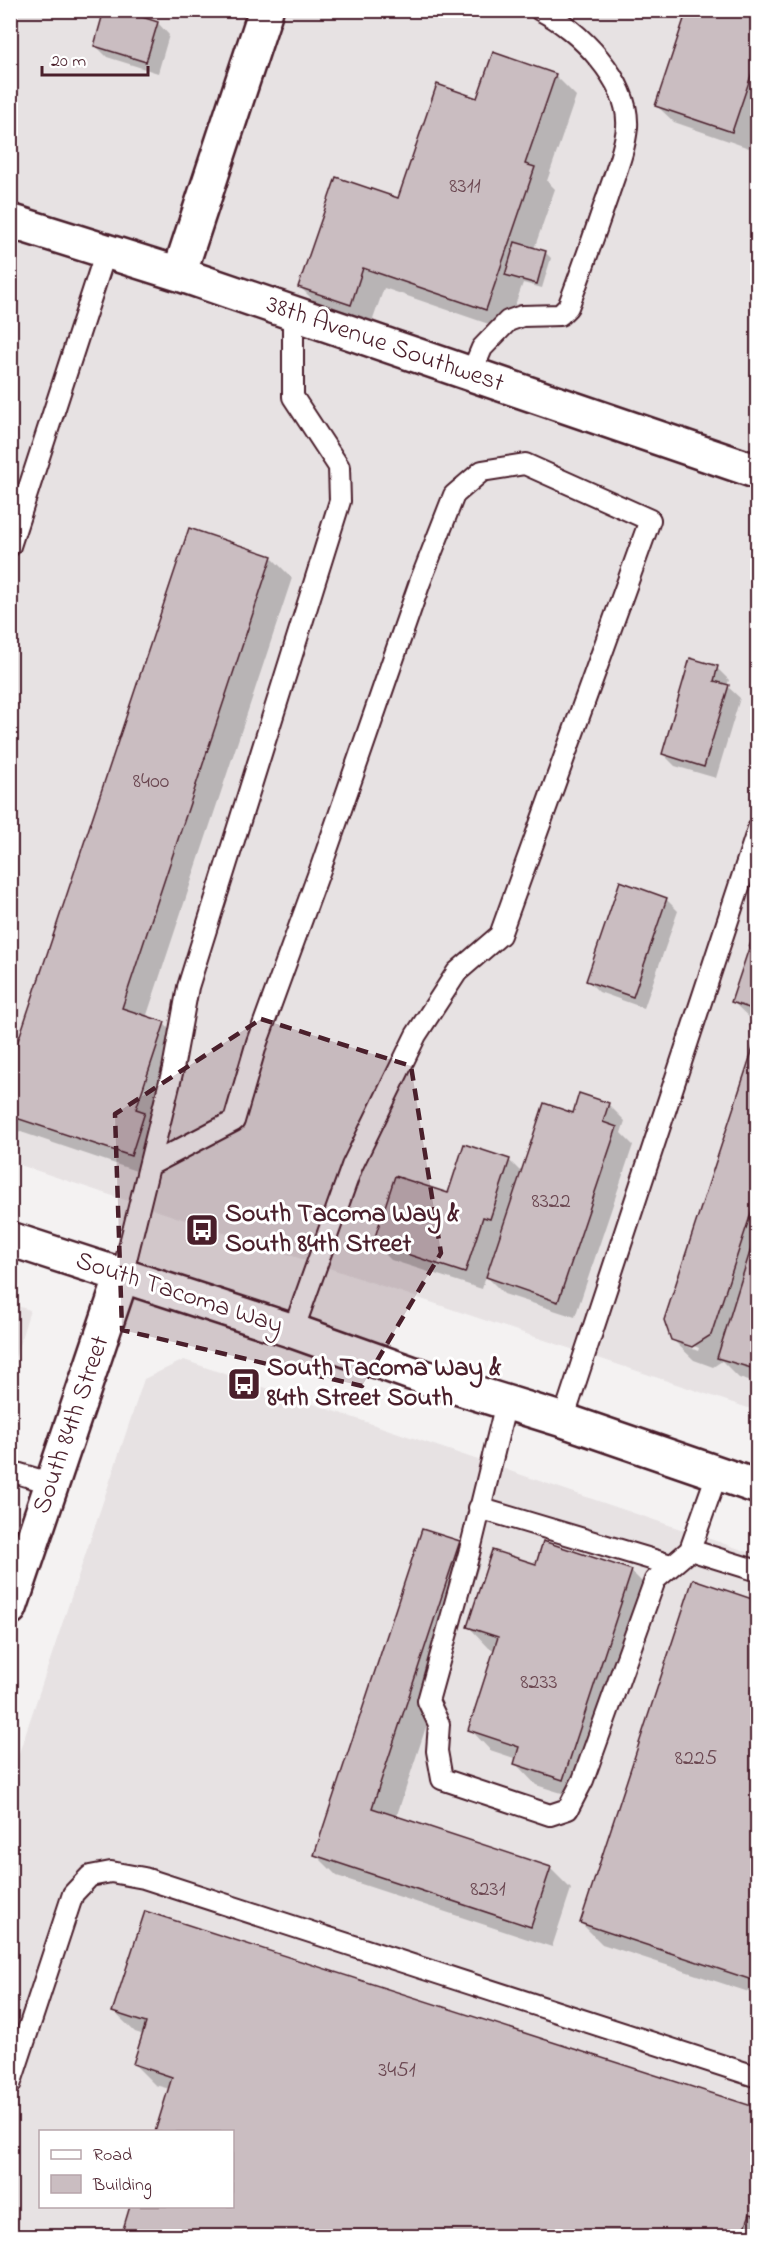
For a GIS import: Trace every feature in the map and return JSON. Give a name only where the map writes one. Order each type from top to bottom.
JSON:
[{"type":"main road","points":[[179,274],[266,10]]},
{"type":"main road","name":"38th Avenue Southwest","points":[[10,222],[179,274],[758,472]]},
{"type":"main road","name":"South Tacoma Way","points":[[10,1239],[293,1331],[411,1373],[563,1420],[758,1487]]},
{"type":"main road","name":"South 84th Street","points":[[10,1608],[17,1568],[53,1484],[122,1276]]},
{"type":"lane","points":[[471,374],[482,348],[508,321],[522,316],[560,315],[568,307],[617,167],[627,126],[622,99],[605,66],[580,38],[540,10]]},
{"type":"lane","points":[[10,546],[105,251]]},
{"type":"lane","points":[[122,1276],[173,1069],[188,987],[340,501],[339,467],[292,397],[293,313]]},
{"type":"lane","points":[[150,1165],[234,1121],[257,1042],[321,867],[420,582],[454,495],[482,471],[525,464],[650,520],[500,935],[457,972],[416,1035],[352,1166],[293,1331]]},
{"type":"lane","points":[[563,1420],[758,829]]},
{"type":"lane","points":[[506,1402],[428,1701],[439,1724],[437,1751],[442,1779],[550,1815],[568,1809],[584,1780],[655,1580],[690,1550],[717,1474]]},
{"type":"lane","points":[[10,1471],[53,1484]]},
{"type":"lane","points":[[479,1508],[671,1566]]},
{"type":"lane","points":[[690,1550],[758,1571]]},
{"type":"lane","points":[[10,2085],[73,1894],[90,1876],[111,1872],[144,1878],[758,2077]]},
{"type":"highlighted area","points":[[261,1019],[411,1066],[441,1253],[362,1386],[122,1330],[115,1114]]},
{"type":"shaded area","points":[[11,11],[757,11],[757,1411],[11,1162]]},
{"type":"shaded area","points":[[10,1304],[30,1310],[11,1371]]},
{"type":"shaded area","points":[[184,1360],[757,1555],[757,2236],[11,2236],[11,1777],[144,1379]]},
{"type":"building","points":[[104,10],[120,10],[158,22],[146,62],[94,46]]},
{"type":"building","points":[[687,10],[758,10],[758,55],[732,132],[655,106]]},
{"type":"building","points":[[493,52],[556,74],[525,164],[535,167],[486,310],[363,268],[351,305],[298,287],[336,177],[398,198],[437,84],[477,98]]},
{"type":"building","points":[[515,242],[546,251],[537,284],[505,275]]},
{"type":"building","points":[[189,528],[272,556],[122,1008],[165,1022],[136,1109],[145,1112],[131,1156],[10,1116],[10,1065]]},
{"type":"building","points":[[690,658],[718,666],[714,681],[729,685],[704,767],[662,754]]},
{"type":"building","points":[[620,881],[667,898],[633,997],[586,981]]},
{"type":"building","points":[[758,921],[758,1011],[731,1002]]},
{"type":"building","points":[[758,1033],[758,1192],[711,1335],[692,1347],[671,1340],[664,1320]]},
{"type":"building","points":[[579,1093],[609,1103],[603,1122],[617,1127],[558,1302],[486,1277],[544,1103],[573,1113]]},
{"type":"building","points":[[464,1144],[510,1159],[490,1219],[483,1217],[465,1273],[373,1243],[395,1176],[448,1193]]},
{"type":"building","points":[[758,1226],[758,1370],[717,1358]]},
{"type":"building","points":[[422,1529],[460,1541],[372,1808],[551,1867],[531,1927],[314,1855]]},
{"type":"building","points":[[543,1541],[632,1570],[563,1780],[514,1764],[519,1747],[468,1730],[498,1637],[467,1627],[492,1550],[536,1564]]},
{"type":"building","points":[[693,1579],[758,1601],[758,1982],[580,1923]]},
{"type":"building","points":[[145,1911],[758,2108],[758,2216],[750,2214],[742,2236],[121,2236],[129,2208],[234,2208],[234,2130],[156,2130],[172,2077],[133,2064],[146,2023],[112,2012]]},
{"type":"place","name":"South Tacoma Way & South 84th Street","points":[[202,1230]]},
{"type":"place","name":"South Tacoma Way & 84th Street South","points":[[244,1384]]}]
